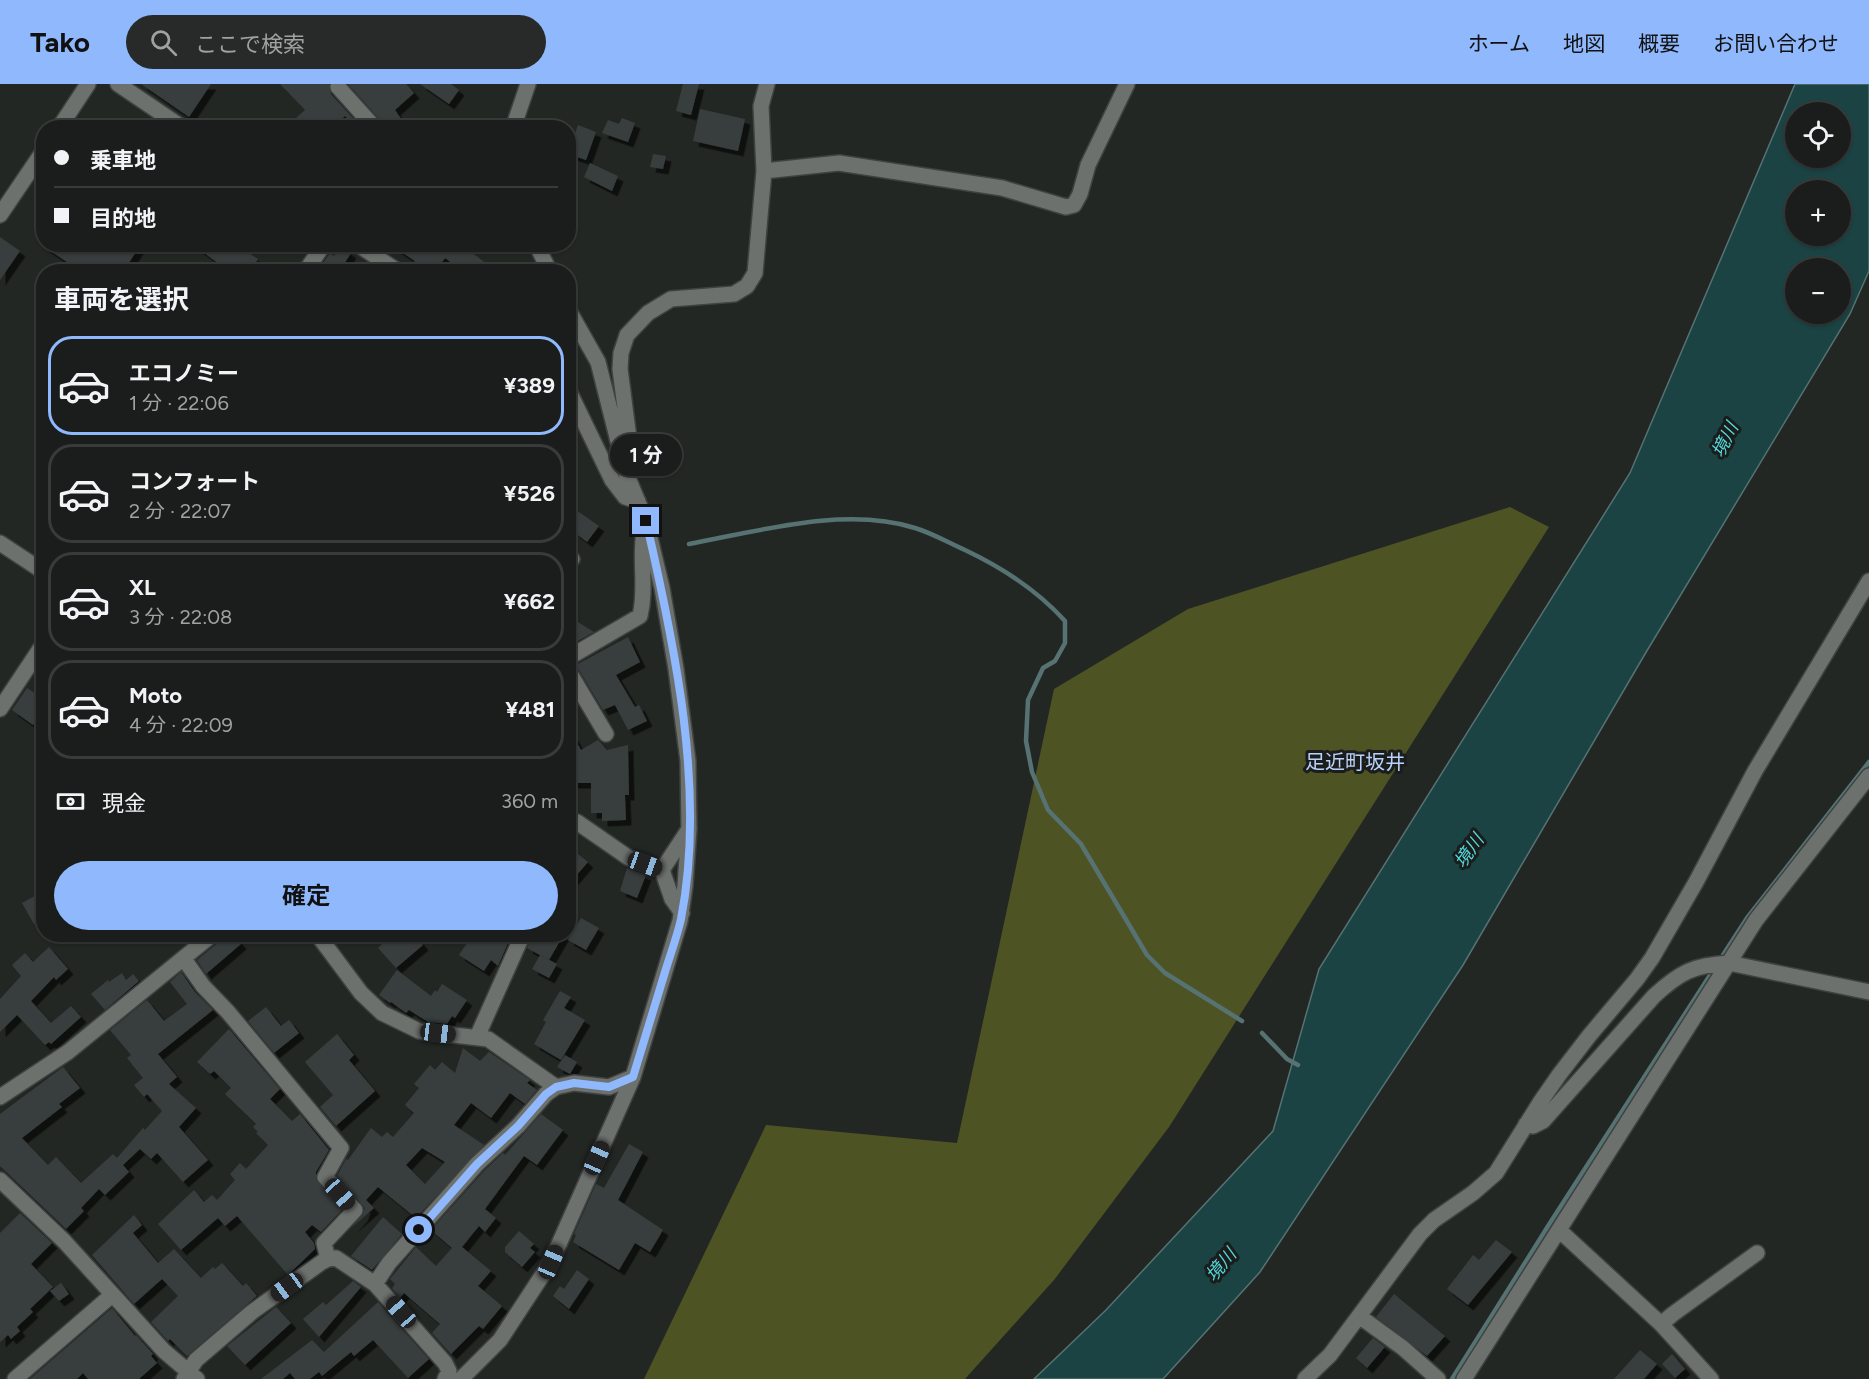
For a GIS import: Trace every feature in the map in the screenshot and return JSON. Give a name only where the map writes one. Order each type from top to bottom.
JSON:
[{"type":"street","points":[[64,120],[88,84]]},
{"type":"street","points":[[118,84],[171,120]]},
{"type":"street","points":[[516,120],[528,84]]},
{"type":"street","points":[[626,473],[631,454],[620,369],[621,353],[627,335],[648,313],[671,299],[734,294],[747,286],[755,273],[764,171],[761,106],[767,84]]},
{"type":"street","points":[[764,171],[839,164],[1002,188],[1066,207],[1074,205],[1080,194],[1088,165],[1127,84]]},
{"type":"street","points":[[338,87],[368,120]]},
{"type":"street","points":[[0,215],[36,162]]},
{"type":"street","points":[[369,252],[387,264]]},
{"type":"street","points":[[461,1379],[500,1340],[551,1262],[633,1077],[682,913],[686,886],[689,829],[688,761],[662,588],[646,521],[626,473],[598,362],[576,323]]},
{"type":"street","points":[[576,406],[612,480],[625,497],[638,501]]},
{"type":"street","points":[[576,653],[640,616],[644,602],[642,542],[646,521]]},
{"type":"street","points":[[0,543],[36,567]]},
{"type":"street","points":[[1305,1379],[1330,1355],[1420,1234],[1434,1220],[1473,1193],[1496,1173],[1526,1124],[1583,1044],[1625,995],[1652,958],[1706,865],[1755,771],[1869,581]]},
{"type":"street","points":[[0,709],[36,655]]},
{"type":"street","points":[[576,683],[606,734]]},
{"type":"street","points":[[1464,1379],[1756,920],[1869,776]]},
{"type":"street","points":[[576,823],[629,858],[662,870]]},
{"type":"street","points":[[662,870],[689,829]]},
{"type":"street","points":[[662,870],[672,899],[682,913]]},
{"type":"street","points":[[0,1097],[68,1052],[204,942]]},
{"type":"street","points":[[323,942],[361,993],[382,1012],[418,1031],[488,1039],[556,1087]]},
{"type":"street","points":[[477,1037],[519,942]]},
{"type":"street","points":[[184,959],[203,986],[228,1012],[341,1148],[326,1177],[354,1210],[324,1243],[328,1258]]},
{"type":"street","points":[[1526,1124],[1533,1126],[1542,1121],[1654,996],[1668,983],[1692,968],[1706,964],[1729,963],[1869,992]]},
{"type":"street","points":[[375,1284],[390,1263],[477,1164],[518,1126],[546,1094],[556,1087],[574,1083],[609,1087],[633,1077]]},
{"type":"street","points":[[0,1180],[40,1218],[189,1376],[196,1360],[252,1312],[328,1258],[336,1258],[375,1284],[445,1363],[449,1371],[445,1379]]},
{"type":"street","points":[[1559,1230],[1661,1324],[1711,1379]]},
{"type":"street","points":[[1661,1324],[1757,1253]]},
{"type":"street","points":[[15,1379],[112,1294]]},
{"type":"street","points":[[1359,1316],[1403,1348],[1438,1379]]},
{"type":"green space","points":[[1510,507],[1549,527],[1169,1127],[1054,1280],[965,1379],[644,1379],[766,1125],[957,1143],[1054,689],[1188,609]]},
{"type":"water","name":"境川","points":[[1795,84],[1869,84],[1869,271],[1851,312],[1851,258],[1785,258],[1785,324],[1844,324],[1645,654],[1463,965],[1260,1272],[1163,1379],[1034,1379],[1106,1310],[1273,1131],[1319,969],[1630,473],[1785,108],[1785,168],[1851,168],[1851,102],[1787,102]]},
{"type":"building","points":[[141,84],[211,84],[189,117]]},
{"type":"building","points":[[280,84],[329,84],[331,94],[355,120],[348,120],[345,116],[340,120],[337,118],[335,120],[298,120],[296,118],[305,110]]},
{"type":"building","points":[[348,84],[406,84],[414,93],[395,110],[402,120],[387,120],[386,118],[380,120]]},
{"type":"building","points":[[420,84],[451,84],[459,90],[449,104]]},
{"type":"building","points":[[683,84],[699,84],[691,115],[676,111]]},
{"type":"building","points":[[700,109],[745,119],[738,151],[693,141]]},
{"type":"building","points":[[622,118],[635,123],[628,142],[602,133],[608,120],[619,124]]},
{"type":"building","points":[[578,125],[596,132],[586,160],[576,157]]},
{"type":"building","points":[[653,154],[666,156],[663,169],[650,167]]},
{"type":"building","points":[[590,163],[618,176],[612,191],[584,177]]},
{"type":"building","points":[[0,237],[20,251],[0,280]]},
{"type":"building","points":[[52,252],[136,252],[128,264],[70,264]]},
{"type":"building","points":[[203,252],[247,252],[258,259],[255,264],[219,264]]},
{"type":"building","points":[[337,252],[351,253],[344,264],[322,264],[330,253],[334,256]]},
{"type":"building","points":[[401,252],[471,252],[487,264],[453,264],[445,258],[441,264],[414,264],[415,261]]},
{"type":"building","points":[[576,510],[599,526],[587,542],[576,534]]},
{"type":"building","points":[[576,621],[594,632],[576,642]]},
{"type":"building","points":[[628,637],[640,662],[616,675],[635,707],[639,705],[647,721],[628,730],[615,705],[603,710],[576,665]]},
{"type":"building","points":[[27,688],[36,694],[36,721],[33,725],[12,710]]},
{"type":"building","points":[[598,740],[607,750],[628,745],[629,795],[625,795],[626,820],[602,821],[602,813],[591,813],[591,783],[576,783],[576,741],[581,750]]},
{"type":"building","points":[[576,852],[588,862],[576,876]]},
{"type":"building","points":[[627,868],[646,875],[637,898],[620,891]]},
{"type":"building","points":[[36,895],[36,923],[34,924],[22,903]]},
{"type":"building","points":[[581,918],[599,928],[586,950],[572,942],[576,942],[576,926]]},
{"type":"building","points":[[219,942],[239,942],[241,944],[206,974],[197,960]]},
{"type":"building","points":[[384,942],[421,942],[423,945],[396,968],[378,948]]},
{"type":"building","points":[[468,942],[508,942],[498,966],[491,960],[484,971],[459,955]]},
{"type":"building","points":[[530,942],[559,942],[549,960],[527,948]]},
{"type":"building","points":[[49,947],[68,969],[56,980],[54,977],[31,1001],[51,1023],[71,1006],[81,1017],[51,1044],[49,1042],[45,1045],[17,1015],[0,1032],[0,999],[21,976],[12,965],[25,953],[33,962]]},
{"type":"building","points":[[540,955],[557,964],[549,978],[532,969]]},
{"type":"building","points":[[397,970],[431,996],[442,984],[467,1000],[455,1018],[452,1016],[447,1024],[428,1022],[409,1010],[406,1013],[379,995]]},
{"type":"building","points":[[181,972],[195,992],[213,1010],[158,1054],[177,1077],[169,1084],[196,1108],[179,1127],[208,1160],[183,1182],[157,1153],[151,1159],[140,1149],[123,1165],[129,1172],[105,1195],[99,1189],[81,1208],[84,1211],[66,1229],[0,1166],[0,1114],[63,1067],[80,1088],[59,1104],[62,1107],[22,1138],[48,1165],[56,1157],[81,1183],[113,1154],[117,1158],[143,1128],[145,1130],[162,1111],[147,1094],[144,1097],[134,1085],[143,1078],[127,1058],[131,1055],[110,1030],[147,1000],[164,1021],[187,1004],[170,982]]},
{"type":"building","points":[[122,973],[126,980],[133,974],[139,981],[105,1010],[91,994],[108,980],[109,982]]},
{"type":"building","points":[[560,991],[571,997],[564,1008],[585,1020],[561,1060],[534,1044],[546,1022],[543,1020]]},
{"type":"building","points":[[266,1007],[281,1026],[289,1020],[299,1033],[274,1053],[248,1021]]},
{"type":"building","points":[[229,1029],[280,1089],[270,1099],[292,1121],[300,1114],[329,1150],[316,1172],[316,1179],[342,1210],[321,1232],[312,1225],[305,1232],[314,1243],[315,1249],[288,1275],[237,1216],[225,1226],[218,1218],[181,1250],[158,1224],[194,1190],[204,1202],[212,1195],[217,1200],[235,1180],[230,1174],[240,1163],[246,1169],[268,1145],[256,1133],[258,1132],[253,1127],[256,1124],[225,1094],[231,1088],[214,1071],[210,1074],[197,1062]]},
{"type":"building","points":[[337,1034],[354,1055],[349,1060],[375,1091],[336,1126],[320,1107],[333,1095],[305,1062]]},
{"type":"building","points":[[463,1048],[480,1061],[489,1052],[530,1080],[527,1083],[537,1090],[525,1104],[510,1093],[491,1118],[471,1103],[454,1125],[484,1145],[416,1218],[378,1187],[366,1200],[374,1208],[351,1228],[362,1216],[365,1208],[337,1176],[346,1159],[348,1160],[371,1128],[382,1137],[387,1132],[393,1137],[414,1113],[405,1105],[419,1088],[414,1084],[430,1065],[435,1070],[442,1062],[455,1073]],"holes":[[[422,1148],[445,1162],[425,1184],[406,1165]]]},
{"type":"building","points":[[565,1055],[577,1062],[570,1074],[557,1067]]},
{"type":"building","points":[[541,1114],[563,1130],[537,1165],[524,1156],[485,1209],[496,1218],[485,1232],[479,1226],[462,1247],[491,1271],[478,1286],[502,1306],[483,1329],[479,1326],[451,1354],[432,1333],[440,1324],[404,1293],[400,1298],[392,1288],[395,1284],[390,1279],[416,1247],[436,1266],[452,1248],[431,1230],[484,1171],[503,1153],[505,1155]]},
{"type":"building","points":[[629,1144],[643,1152],[618,1200],[663,1230],[650,1252],[635,1243],[619,1270],[573,1242],[576,1235],[574,1234],[596,1184],[604,1188]]},
{"type":"building","points":[[20,1213],[52,1243],[31,1264],[53,1287],[30,1309],[33,1312],[17,1327],[20,1331],[11,1339],[8,1335],[0,1342],[0,1233]]},
{"type":"building","points":[[134,1215],[142,1225],[133,1233],[158,1263],[174,1249],[201,1278],[213,1267],[215,1269],[222,1263],[243,1286],[246,1283],[257,1296],[187,1356],[170,1339],[168,1341],[151,1322],[178,1296],[162,1279],[134,1304],[92,1255]]},
{"type":"building","points":[[383,1217],[402,1234],[372,1270],[351,1256]]},
{"type":"building","points":[[519,1231],[534,1244],[530,1248],[535,1252],[522,1267],[505,1252],[505,1247]]},
{"type":"building","points":[[1496,1240],[1512,1252],[1468,1305],[1447,1289],[1473,1255],[1479,1260]]},
{"type":"building","points":[[577,1270],[589,1279],[569,1309],[553,1296],[560,1286],[564,1289]]},
{"type":"building","points":[[353,1281],[361,1287],[319,1337],[303,1319],[323,1302],[326,1305]]},
{"type":"building","points":[[61,1283],[69,1294],[59,1301],[50,1291]]},
{"type":"building","points":[[1394,1294],[1445,1336],[1427,1356],[1376,1317]]},
{"type":"building","points":[[378,1302],[429,1359],[408,1378],[373,1340],[354,1356],[351,1352],[322,1376],[319,1372],[310,1379],[295,1379],[290,1373],[283,1379],[261,1379],[312,1340],[324,1352]]},
{"type":"building","points":[[276,1307],[291,1323],[245,1365],[227,1346]]},
{"type":"building","points":[[112,1308],[153,1354],[151,1356],[157,1363],[139,1379],[88,1379],[83,1373],[77,1379],[30,1379]]},
{"type":"building","points":[[1373,1338],[1385,1347],[1367,1368],[1356,1358]]},
{"type":"building","points":[[1640,1350],[1657,1364],[1644,1379],[1614,1379]]},
{"type":"building","points":[[1672,1354],[1685,1369],[1675,1378],[1662,1364]]},
{"type":"waterway","points":[[689,544],[802,523],[860,519],[888,522],[921,530],[979,557],[1006,572],[1043,599],[1065,621],[1065,643],[1055,661],[1043,668],[1028,700],[1026,741],[1032,772],[1048,810],[1081,844],[1147,955],[1165,973],[1242,1021]]},
{"type":"waterway","points":[[1723,955],[1747,918],[1869,762]]},
{"type":"waterway","points":[[1452,1379],[1712,972]]},
{"type":"waterway","points":[[1262,1033],[1287,1059],[1298,1065]]},
{"type":"district","name":"足近町坂井","points":[[1355,762]]},
{"type":"route","points":[[419,1230],[477,1164],[518,1126],[546,1094],[556,1087],[574,1083],[609,1087],[633,1077],[680,921],[686,886],[689,829],[688,761],[676,669],[662,588],[646,521]]}]
